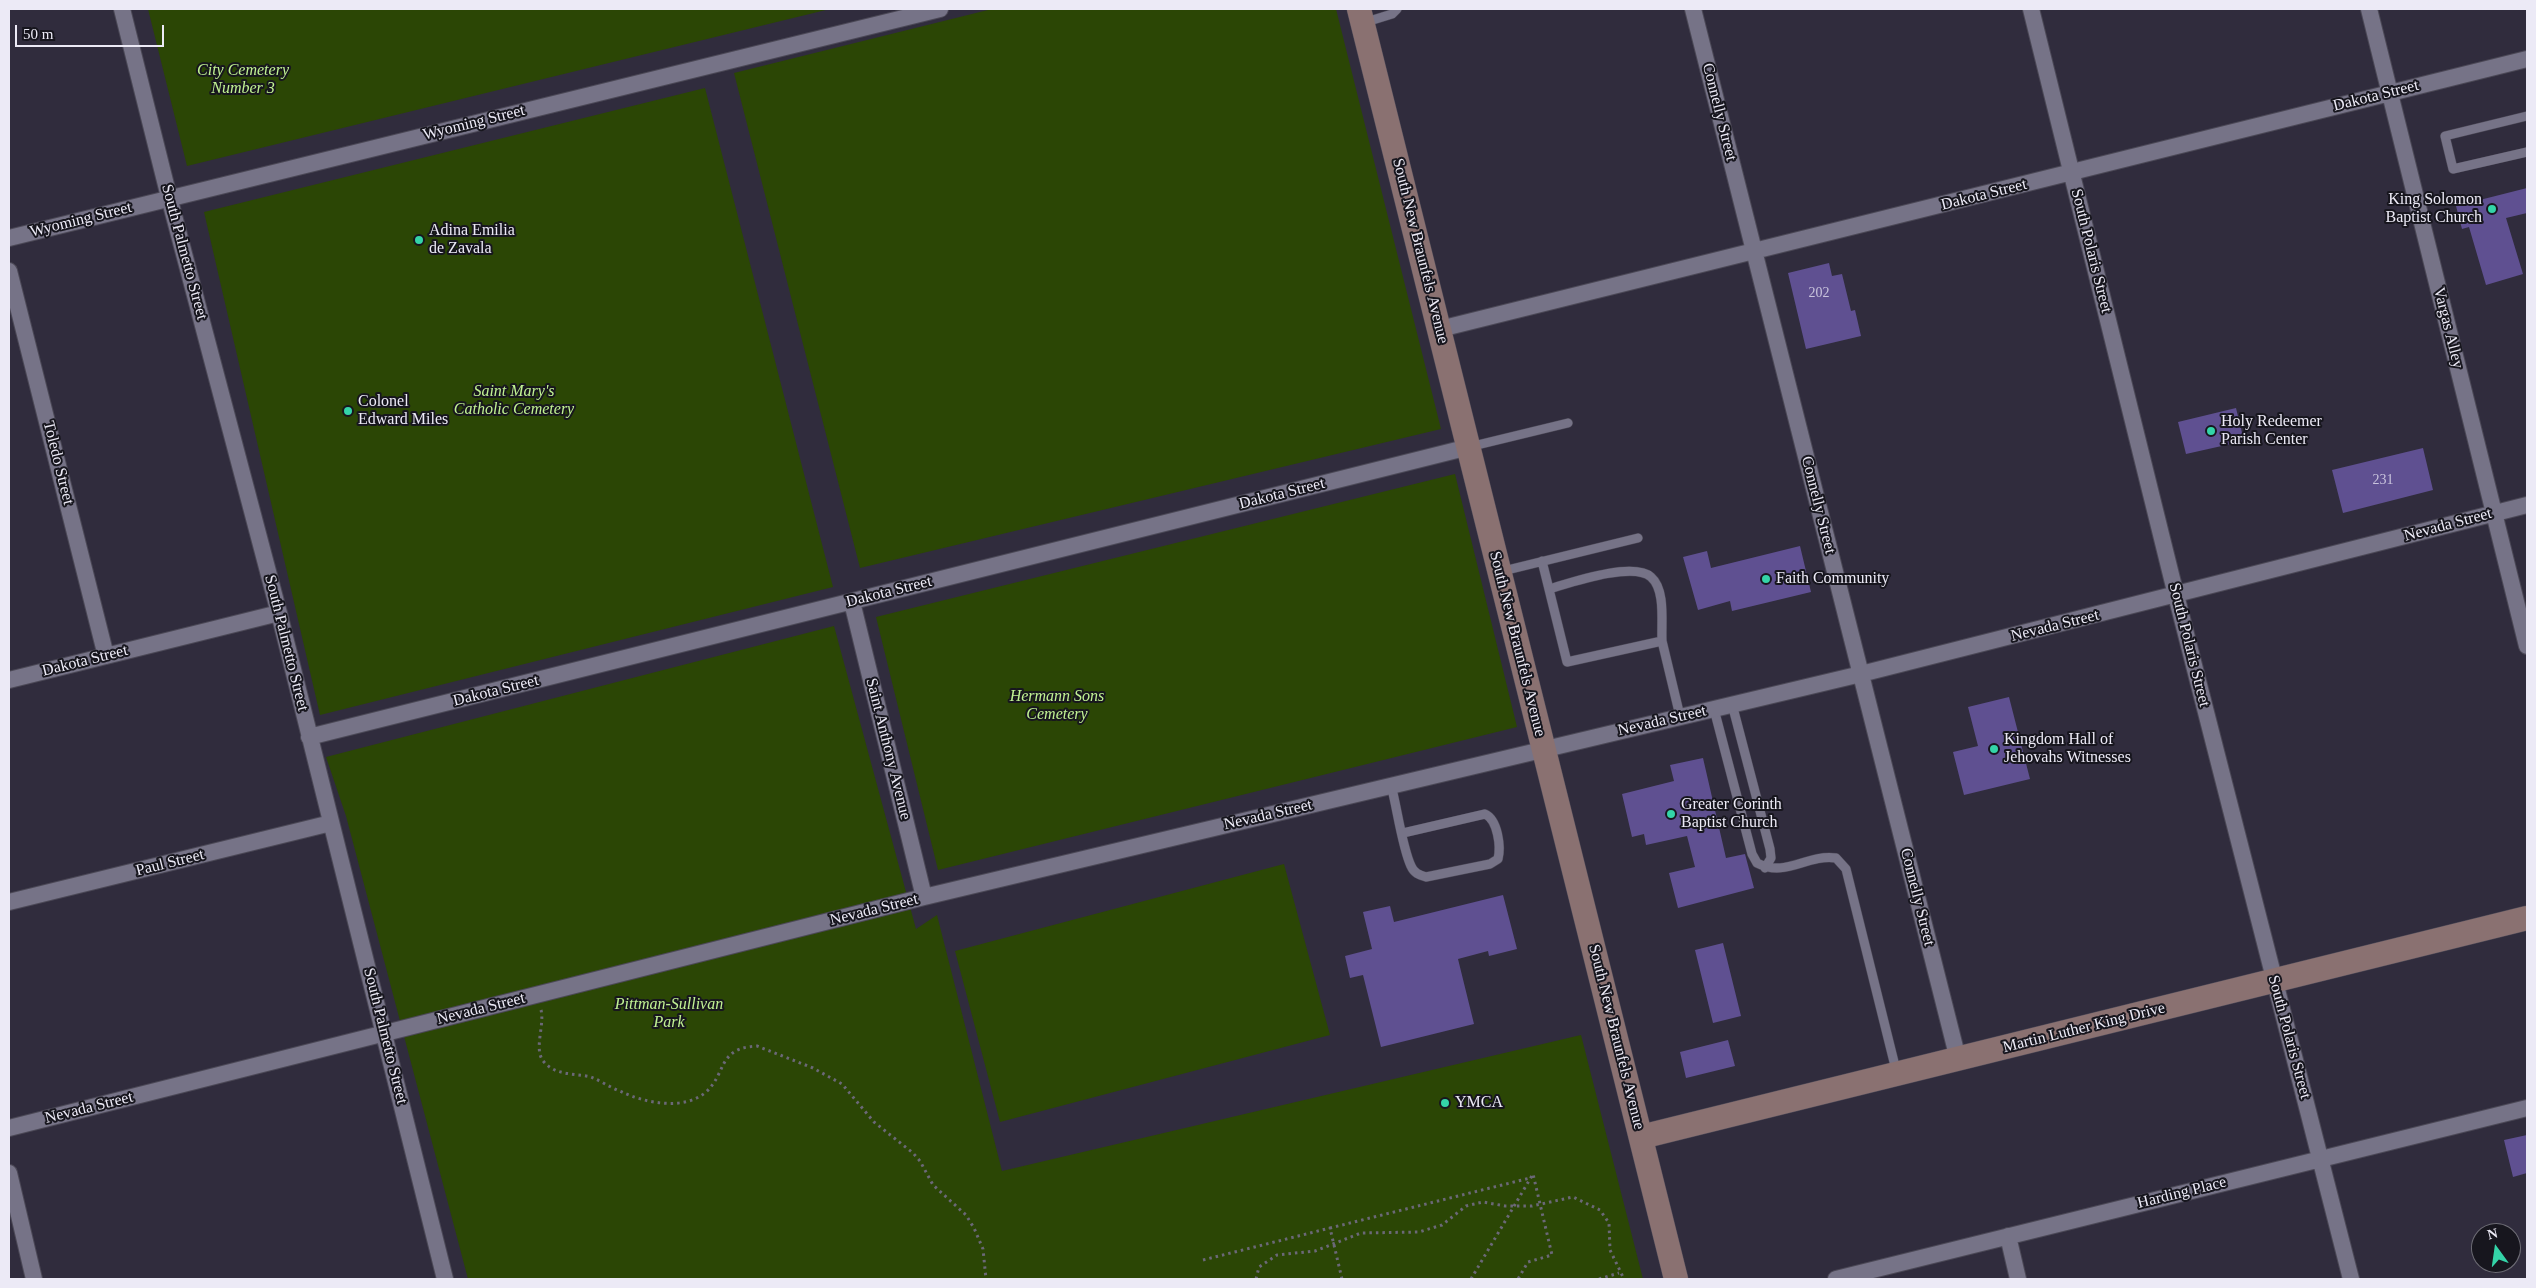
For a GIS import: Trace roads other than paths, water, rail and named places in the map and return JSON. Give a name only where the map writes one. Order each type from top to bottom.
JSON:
[{"type":"main road","name":"South New Braunfels Avenue","points":[[1361,16],[1440,329],[1542,749],[1676,1279]]},
{"type":"main road","name":"Martin Luther King Drive","points":[[1641,1137],[2527,918]]},
{"type":"street","name":"South Palmetto Street","points":[[122,9],[169,198],[279,613],[445,1279]]},
{"type":"street","name":"Wyoming Street","points":[[9,238],[940,9]]},
{"type":"street","name":"Connelly Street","points":[[1693,9],[1958,1059]]},
{"type":"street","name":"South Polaris Street","points":[[2031,9],[2176,595],[2351,1279]]},
{"type":"street","name":"Vargas Alley","points":[[2369,9],[2527,646]]},
{"type":"street","name":"Dakota Street","points":[[1440,329],[2527,59]]},
{"type":"street","name":"Toledo Street","points":[[9,271],[106,656]]},
{"type":"street","name":"Dakota Street","points":[[309,737],[1469,447]]},
{"type":"street","name":"Nevada Street","points":[[9,1128],[924,897],[1861,674],[2527,505]]},
{"type":"street","name":"Saint Anthony Avenue","points":[[852,602],[924,897]]},
{"type":"street","name":"Dakota Street","points":[[9,680],[279,613]]},
{"type":"street","name":"Paul Street","points":[[9,902],[330,823]]},
{"type":"street","name":"Harding Place","points":[[1836,1279],[2527,1108]]},
{"type":"street","points":[[9,1173],[34,1279]]},
{"type":"street","points":[[2008,1236],[2018,1279]]},
{"type":"lane","points":[[1361,16],[1392,14],[1397,9]]},
{"type":"lane","points":[[2527,116],[2444,136],[2453,169],[2527,152]]},
{"type":"lane","points":[[1469,447],[1568,423]]},
{"type":"lane","points":[[1499,572],[1638,538]]},
{"type":"lane","points":[[1542,562],[1567,662],[1662,641]]},
{"type":"lane","points":[[1549,589],[1622,572],[1638,571],[1651,577],[1658,590],[1661,605],[1662,641],[1680,716]]},
{"type":"lane","points":[[1732,704],[1770,849],[1771,858],[1765,868]]},
{"type":"lane","points":[[1714,709],[1756,863],[1774,870],[1825,856],[1841,861],[1846,869],[1897,1074]]},
{"type":"lane","points":[[1391,785],[1411,866],[1417,875],[1426,877],[1490,864],[1498,859],[1500,850],[1493,820],[1485,814],[1403,833]]},
{"type":"place","name":"King Solomon Baptist Church","points":[[2492,209]]},
{"type":"place","name":"Adina Emilia de Zavala","points":[[419,240]]},
{"type":"place","name":"Colonel Edward Miles","points":[[348,411]]},
{"type":"place","name":"Holy Redeemer Parish Center","points":[[2211,431]]},
{"type":"place","name":"Faith Community","points":[[1766,579]]},
{"type":"place","name":"Kingdom Hall of Jehovahs Witnesses","points":[[1994,749]]},
{"type":"place","name":"Greater Corinth Baptist Church","points":[[1671,814]]},
{"type":"place","name":"YMCA","points":[[1445,1103]]},
{"type":"park label","name":"City Cemetery Number 3","points":[[243,80]]},
{"type":"park label","name":"Saint Mary's Catholic Cemetery","points":[[514,401]]},
{"type":"park label","name":"Hermann Sons Cemetery","points":[[1057,706]]},
{"type":"park label","name":"Pittman-Sullivan Park","points":[[669,1014]]}]
